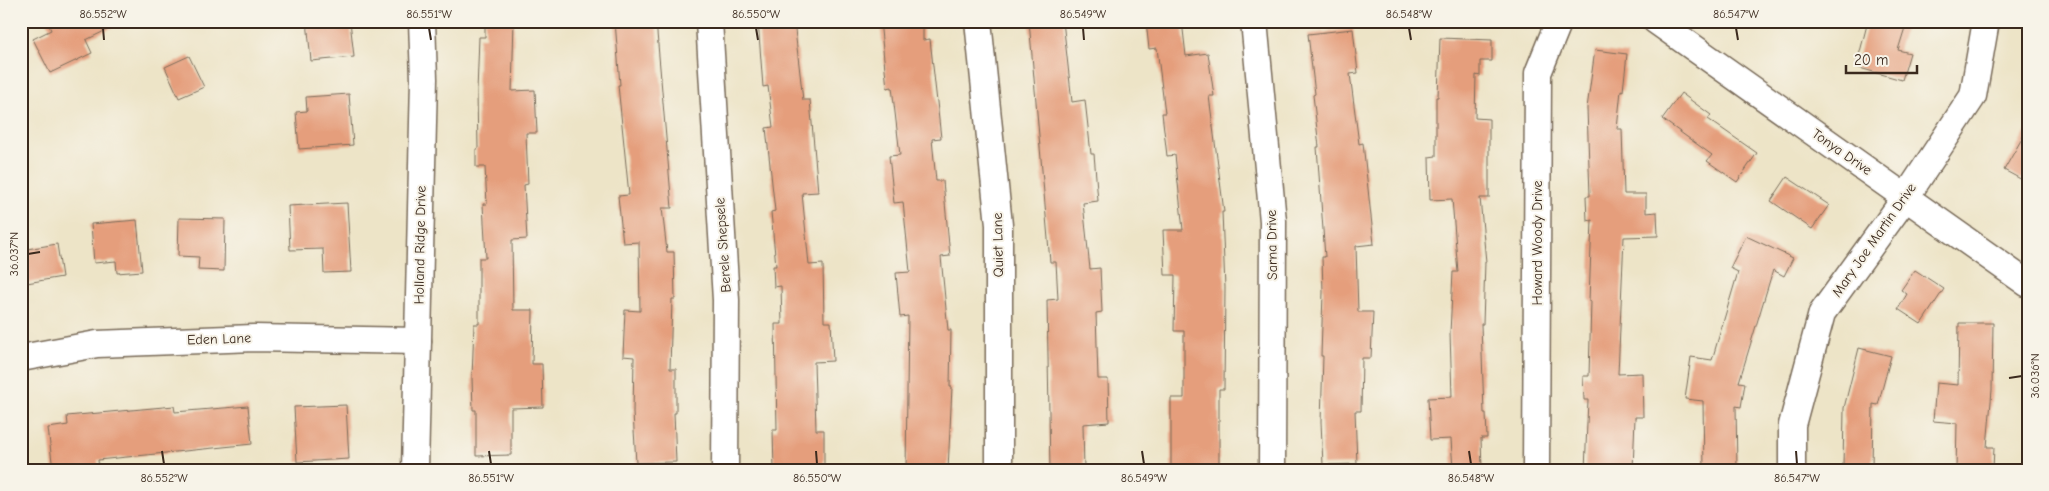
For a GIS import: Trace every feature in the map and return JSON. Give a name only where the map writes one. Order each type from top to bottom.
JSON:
[{"type":"street","name":"Holland Ridge Drive","points":[[415,470],[424,79],[422,21]]},
{"type":"street","name":"Berele Shepsele","points":[[709,21],[726,300],[725,470]]},
{"type":"street","name":"Quiet Lane","points":[[978,21],[999,225],[999,470]]},
{"type":"street","name":"Sarna Drive","points":[[1254,21],[1273,221],[1272,470]]},
{"type":"street","name":"Howard Woody Drive","points":[[1536,470],[1538,73],[1559,21]]},
{"type":"street","name":"Tonya Drive","points":[[1656,21],[2028,284]]},
{"type":"street","name":"Mary Joe Martin Drive","points":[[1792,470],[1792,425],[1822,313],[1906,197],[1973,96],[1986,21]]},
{"type":"street","name":"Eden Lane","points":[[21,358],[97,344],[254,338],[418,341]]},
{"type":"building","points":[[47,21],[125,21],[86,40],[92,53],[50,73],[33,39],[51,30]]},
{"type":"building","points":[[307,21],[350,21],[354,57],[311,61]]},
{"type":"building","points":[[485,21],[514,21],[512,91],[535,90],[537,133],[526,133],[528,184],[524,185],[527,239],[512,240],[513,310],[533,310],[532,364],[542,364],[543,407],[511,408],[511,455],[476,456],[476,410],[473,410],[472,378],[474,324],[479,324],[479,258],[486,258],[483,204],[487,204],[485,167],[476,167],[476,149],[478,149],[477,92],[479,37],[485,37]]},
{"type":"building","points":[[615,21],[656,21],[672,208],[662,208],[667,252],[674,252],[675,299],[672,299],[670,369],[676,369],[676,413],[674,413],[676,462],[636,463],[633,413],[634,357],[623,356],[625,310],[640,311],[639,242],[623,243],[618,196],[629,195],[618,85],[620,85]]},
{"type":"building","points":[[758,21],[794,21],[803,100],[810,100],[818,192],[802,193],[809,265],[823,264],[824,322],[831,322],[833,361],[814,362],[816,430],[824,430],[824,470],[774,470],[773,430],[777,430],[775,324],[782,324],[781,286],[774,287],[773,266],[776,266],[771,212],[775,211],[766,128],[773,127],[768,86],[763,87]]},
{"type":"building","points":[[880,21],[923,21],[923,40],[930,39],[941,138],[932,139],[936,181],[943,181],[950,256],[941,257],[948,330],[951,330],[950,387],[952,387],[948,470],[906,470],[908,316],[900,317],[896,273],[910,272],[903,202],[894,203],[889,156],[900,155],[892,87],[887,88]]},
{"type":"building","points":[[1029,21],[1063,21],[1072,102],[1085,100],[1091,154],[1094,154],[1098,201],[1083,203],[1090,269],[1100,268],[1102,312],[1096,313],[1098,379],[1108,379],[1109,422],[1083,424],[1084,470],[1050,470],[1047,300],[1058,299],[1056,262],[1050,262]]},
{"type":"building","points":[[1146,21],[1182,21],[1186,56],[1208,53],[1214,96],[1209,96],[1224,212],[1222,212],[1225,288],[1224,389],[1219,389],[1219,470],[1171,470],[1171,398],[1184,398],[1184,331],[1174,331],[1175,275],[1165,275],[1163,230],[1183,230],[1175,155],[1167,156],[1162,113],[1165,113],[1157,48],[1149,49]]},
{"type":"building","points":[[1868,21],[1907,21],[1898,50],[1910,53],[1902,80],[1856,67]]},
{"type":"building","points":[[1353,29],[1358,73],[1350,74],[1359,144],[1363,143],[1374,244],[1356,246],[1358,312],[1373,312],[1371,358],[1362,358],[1361,411],[1355,411],[1357,464],[1323,465],[1321,422],[1323,356],[1321,356],[1322,257],[1325,257],[1317,147],[1319,147],[1313,95],[1315,94],[1308,34]]},
{"type":"building","points":[[1440,38],[1492,40],[1492,61],[1480,61],[1480,76],[1476,75],[1475,118],[1489,119],[1489,198],[1480,198],[1486,262],[1483,324],[1481,324],[1484,413],[1486,413],[1487,438],[1481,438],[1482,470],[1453,470],[1451,439],[1430,440],[1428,398],[1452,397],[1450,333],[1453,272],[1458,272],[1452,199],[1430,200],[1429,157],[1436,156],[1436,97],[1438,97]]},
{"type":"building","points":[[1595,50],[1627,54],[1617,129],[1622,129],[1624,194],[1646,194],[1646,213],[1657,212],[1658,236],[1624,237],[1618,374],[1642,373],[1643,417],[1635,417],[1633,470],[1585,470],[1588,400],[1584,400],[1583,376],[1589,376],[1592,220],[1587,221],[1586,196],[1590,196],[1587,108]]},
{"type":"building","points":[[189,56],[204,87],[179,98],[165,67]]},
{"type":"building","points":[[1681,93],[1711,115],[1708,119],[1757,153],[1737,182],[1707,161],[1712,155],[1662,119]]},
{"type":"building","points":[[349,94],[353,145],[299,149],[296,112],[307,111],[306,97]]},
{"type":"building","points":[[2028,128],[2028,183],[2004,170]]},
{"type":"building","points":[[1787,177],[1829,205],[1812,229],[1771,201]]},
{"type":"building","points":[[347,203],[351,272],[324,273],[323,249],[290,250],[288,206]]},
{"type":"building","points":[[179,218],[225,219],[224,271],[198,270],[199,257],[178,256]]},
{"type":"building","points":[[137,220],[142,271],[117,273],[116,261],[94,263],[91,224]]},
{"type":"building","points":[[1746,236],[1793,258],[1784,276],[1773,270],[1739,382],[1745,383],[1741,407],[1736,406],[1737,470],[1704,470],[1703,401],[1685,399],[1691,357],[1712,360],[1738,272],[1730,268]]},
{"type":"building","points":[[57,244],[62,277],[21,284],[21,250]]},
{"type":"building","points":[[1915,270],[1944,289],[1921,324],[1898,309],[1907,294],[1901,290]]},
{"type":"building","points":[[1959,323],[1993,323],[1992,390],[1987,447],[1994,447],[1993,470],[1956,470],[1957,423],[1933,421],[1936,383],[1958,385]]},
{"type":"building","points":[[1859,348],[1891,356],[1878,405],[1873,404],[1872,469],[1843,469],[1844,408]]},
{"type":"building","points":[[346,405],[349,459],[297,462],[294,407]]},
{"type":"building","points":[[174,406],[175,412],[248,406],[252,444],[98,460],[99,470],[53,470],[48,428],[68,425],[67,416]]}]
